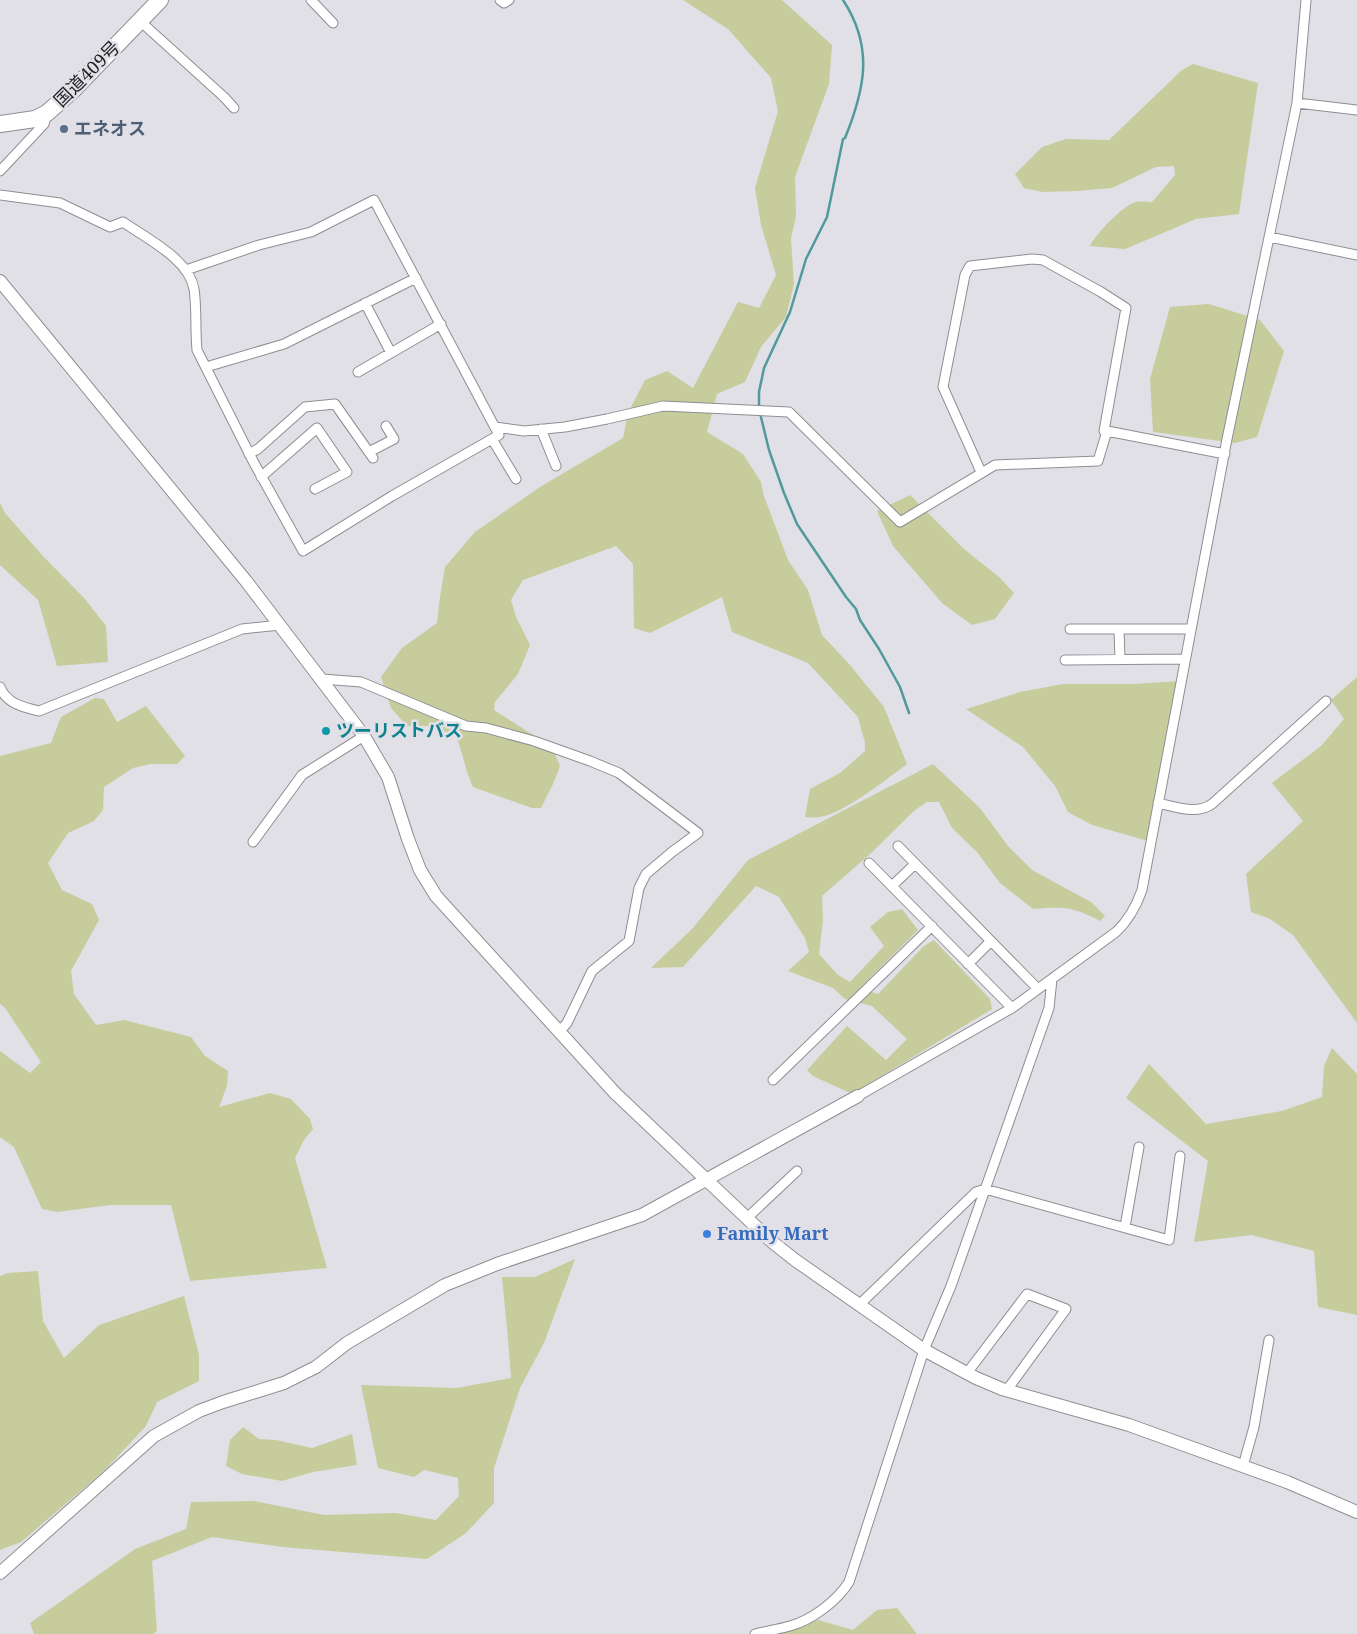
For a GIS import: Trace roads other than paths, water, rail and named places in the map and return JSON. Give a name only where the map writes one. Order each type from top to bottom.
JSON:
[{"type":"highway","name":"国道409号","points":[[0,124],[35,119],[48,113],[74,89],[160,0]]},
{"type":"street","points":[[311,0],[333,23]]},
{"type":"street","points":[[500,0],[504,3],[509,0]]},
{"type":"street","points":[[0,1573],[154,1436],[199,1411],[284,1383],[316,1367],[347,1343],[444,1285],[496,1264],[642,1216],[1012,1008],[1124,925],[1137,906],[1142,890],[1225,454],[1297,103],[1306,0]]},
{"type":"street","points":[[140,21],[234,108]]},
{"type":"street","points":[[1297,103],[1357,110]]},
{"type":"street","points":[[0,171],[44,124],[48,113]]},
{"type":"street","points":[[0,195],[60,203],[110,227],[122,222],[174,258],[186,270],[194,291],[197,350],[261,477],[303,551],[392,496],[499,435],[374,200],[311,232],[259,245],[186,270]]},
{"type":"street","points":[[1269,236],[1357,255]]},
{"type":"street","points":[[981,472],[943,387],[965,275],[970,266],[1032,259],[1043,260],[1126,308],[1104,431],[1225,454]]},
{"type":"street","points":[[206,367],[284,344],[416,278]]},
{"type":"street","points":[[0,281],[246,581],[364,736],[388,777],[420,870],[446,908],[614,1094],[772,1242],[924,1350],[967,1373],[1007,1390],[1129,1425],[1287,1482],[1357,1512]]},
{"type":"street","points":[[365,303],[391,353]]},
{"type":"street","points":[[358,372],[440,324]]},
{"type":"street","points":[[249,454],[258,449],[305,407],[335,404],[371,455],[394,439],[386,426]]},
{"type":"street","points":[[495,427],[524,431],[541,429],[607,419],[663,406],[789,412],[900,522],[995,465],[1098,461],[1107,431]]},
{"type":"street","points":[[261,477],[317,428],[347,472],[315,489]]},
{"type":"street","points":[[541,429],[556,466]]},
{"type":"street","points":[[492,439],[516,479]]},
{"type":"street","points":[[0,687],[4,695],[18,706],[39,711],[242,629],[280,624]]},
{"type":"street","points":[[1120,629],[1120,660]]},
{"type":"street","points":[[1070,630],[1191,629]]},
{"type":"street","points":[[1065,660],[1185,660]]},
{"type":"street","points":[[322,680],[360,682],[466,726],[486,728],[534,741],[590,761],[619,773],[698,833],[646,874],[639,888],[629,941],[592,971],[567,1023],[559,1032]]},
{"type":"street","points":[[1158,803],[1195,810],[1205,809],[1326,701]]},
{"type":"street","points":[[253,842],[302,775],[364,736]]},
{"type":"street","points":[[898,846],[1038,989]]},
{"type":"street","points":[[870,863],[1012,1008]]},
{"type":"street","points":[[893,885],[915,864]]},
{"type":"street","points":[[773,1080],[932,926]]},
{"type":"street","points":[[968,964],[991,941]]},
{"type":"street","points":[[755,1634],[791,1626],[800,1622],[837,1598],[849,1582],[924,1350],[951,1286],[1049,1008],[1052,979]]},
{"type":"street","points":[[1125,1227],[1138,1147]]},
{"type":"street","points":[[859,1305],[976,1192],[985,1189],[1169,1240],[1180,1156]]},
{"type":"street","points":[[747,1218],[796,1171]]},
{"type":"street","points":[[967,1373],[1027,1294],[1066,1309],[1007,1390]]},
{"type":"street","points":[[1242,1466],[1254,1427],[1269,1340]]},
{"type":"waterway","points":[[759,408],[759,392],[764,368],[790,312],[806,259],[827,217],[843,139],[852,120],[861,85],[863,51],[853,17],[843,0]]},
{"type":"waterway","points":[[760,413],[769,450],[797,524],[856,609],[860,620],[900,687],[909,713]]},
{"type":"place","name":"エネオス","points":[[64,129]]},
{"type":"place","name":"ツーリストバス","points":[[326,731]]},
{"type":"place","name":"Family Mart","points":[[707,1234]]}]
